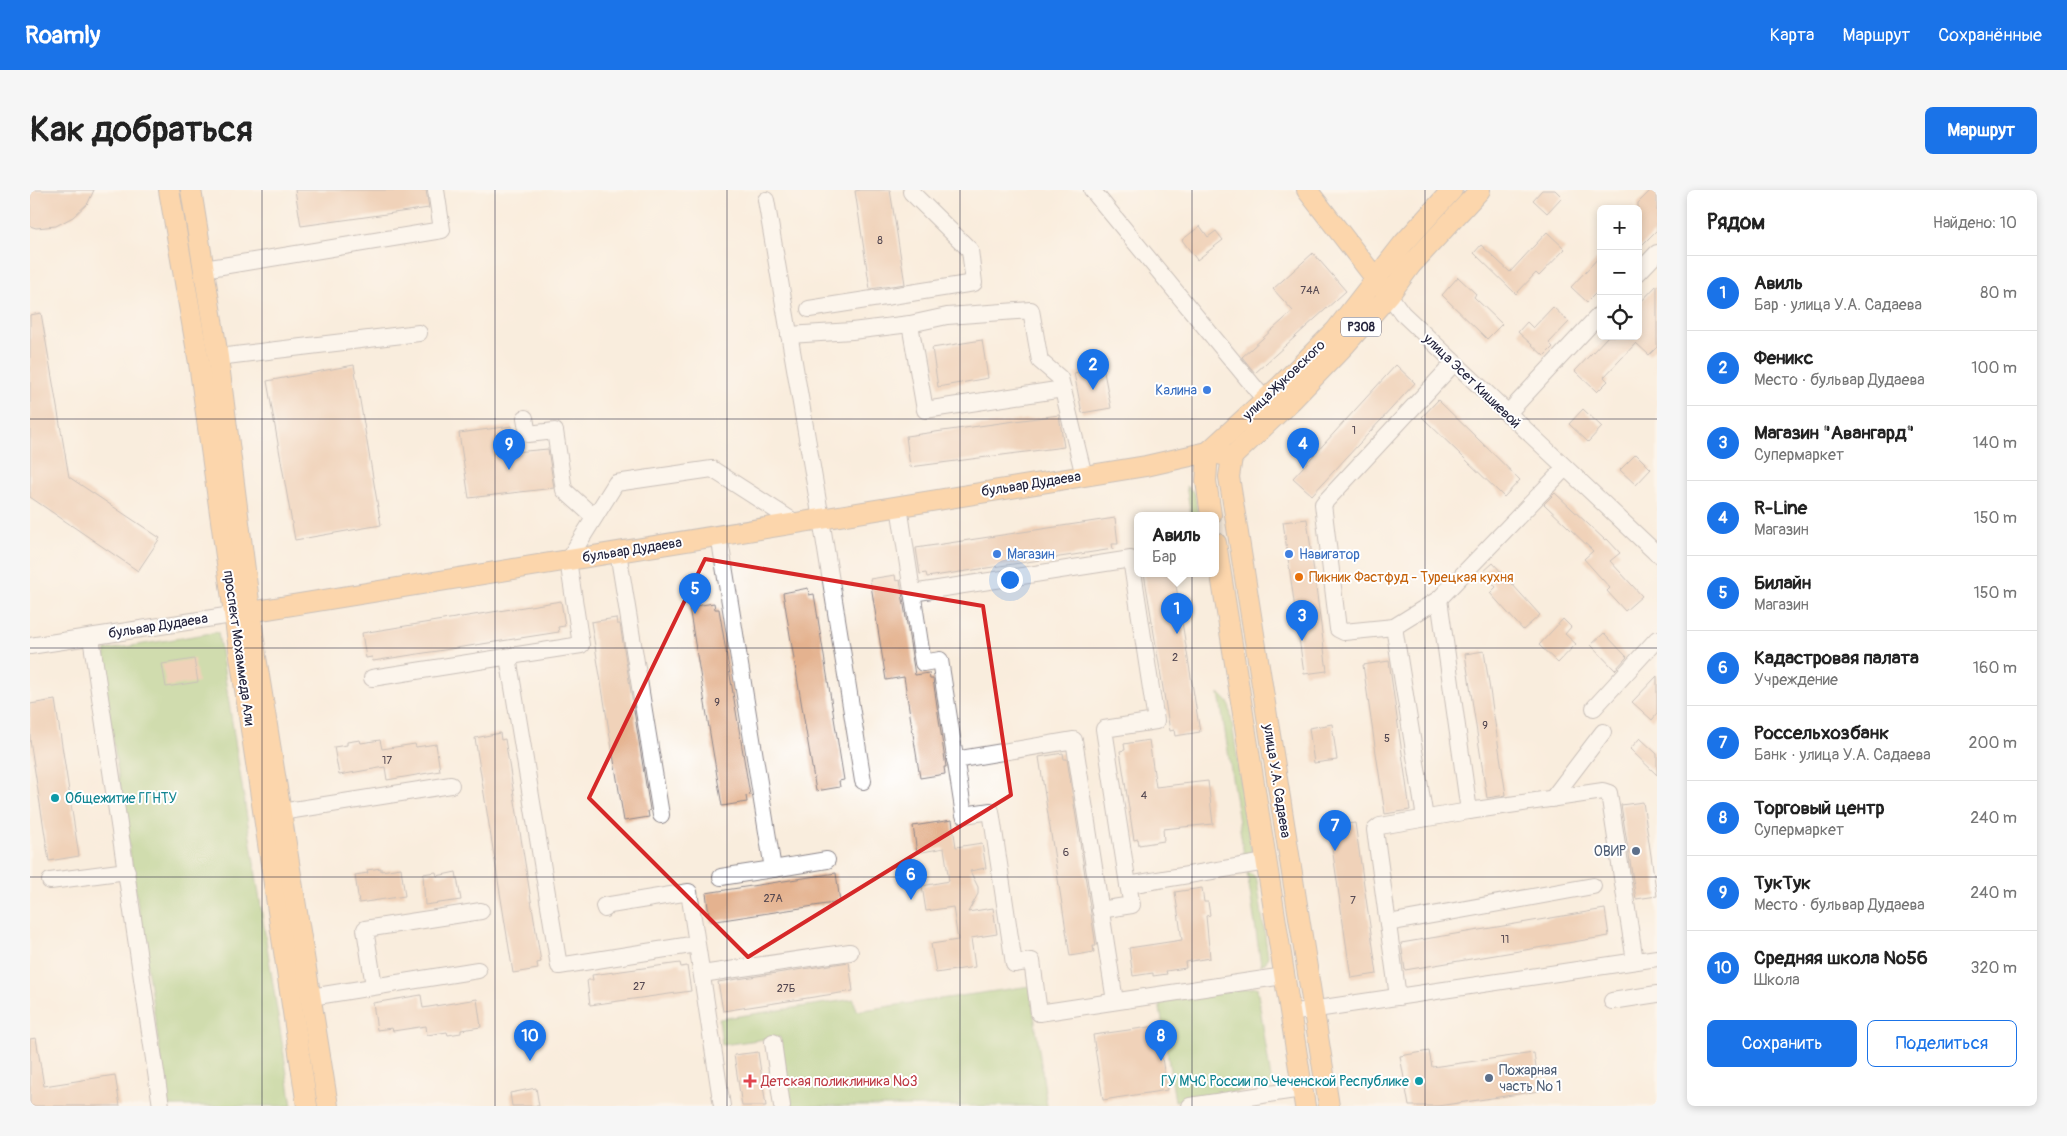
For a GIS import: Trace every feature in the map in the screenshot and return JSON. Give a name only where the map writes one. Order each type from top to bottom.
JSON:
[{"type":"main road","name":"проспект Мохаммеда Али","points":[[169,190],[242,613],[281,812],[328,1106]]},
{"type":"main road","name":"проспект Мохаммеда Али","points":[[191,190],[218,357],[242,613],[307,1106]]},
{"type":"main road","name":"улица Эсет Кишиевой","points":[[1307,190],[1389,295]]},
{"type":"main road","name":"улица Жуковского","points":[[1208,452],[1265,400],[1336,330],[1403,244],[1452,190]]},
{"type":"main road","name":"P308","points":[[1232,457],[1291,401],[1346,344],[1389,295],[1411,265],[1480,190]]},
{"type":"main road","name":"бульвар Дудаева","points":[[242,613],[1084,476],[1179,460],[1208,452],[1232,457]]},
{"type":"main road","points":[[1208,452],[1206,481],[1211,512]]},
{"type":"main road","name":"улица У.А. Садаева","points":[[1232,457],[1229,477],[1329,1106]]},
{"type":"main road","name":"улица У.А. Садаева","points":[[1219,562],[1303,1097]]},
{"type":"street","points":[[204,269],[442,230],[436,190]]},
{"type":"street","points":[[1092,190],[1265,400]]},
{"type":"street","points":[[809,309],[974,284],[970,250],[911,192]]},
{"type":"street","points":[[766,200],[821,519],[863,781]]},
{"type":"street","points":[[1642,269],[1657,253]]},
{"type":"street","name":"улица Эсет Кишиевой","points":[[1389,295],[1402,313],[1657,554]]},
{"type":"street","points":[[789,334],[910,324],[947,316],[1031,310],[1040,361],[1060,378],[1084,476]]},
{"type":"street","points":[[1507,414],[1597,317]]},
{"type":"street","points":[[910,324],[925,410],[1063,389]]},
{"type":"street","points":[[218,357],[419,333]]},
{"type":"street","points":[[1454,363],[1323,505],[1338,630],[1344,632],[1394,627],[1439,600],[1565,468]]},
{"type":"street","points":[[525,418],[528,434],[556,430],[564,490],[594,517]]},
{"type":"street","points":[[372,678],[581,645],[568,560],[616,483],[712,469],[796,523]]},
{"type":"street","points":[[899,506],[923,662],[940,660],[964,815],[991,812],[1014,964],[1032,961],[1039,1013],[1284,976]]},
{"type":"street","points":[[719,535],[773,869]]},
{"type":"street","points":[[618,552],[661,815]]},
{"type":"street","points":[[912,593],[1130,558],[1156,721],[1104,730],[1132,905],[1100,910]]},
{"type":"street","points":[[1439,600],[1469,811]]},
{"type":"street","name":"бульвар Дудаева","points":[[30,646],[242,613]]},
{"type":"street","points":[[1394,627],[1425,818]]},
{"type":"street","points":[[91,637],[161,1106]]},
{"type":"street","points":[[1594,708],[1657,639]]},
{"type":"street","points":[[508,657],[559,966],[697,944]]},
{"type":"street","points":[[1552,799],[1603,732]]},
{"type":"street","points":[[956,760],[1074,740],[1115,1001]]},
{"type":"street","points":[[281,812],[451,785]]},
{"type":"street","points":[[1398,997],[1375,830],[1380,826],[1425,818],[1603,791],[1609,793],[1635,962]]},
{"type":"street","points":[[720,877],[827,860]]},
{"type":"street","points":[[1128,885],[1266,862]]},
{"type":"street","points":[[50,880],[127,871]]},
{"type":"street","points":[[1388,923],[1593,886]]},
{"type":"street","points":[[605,909],[604,906],[689,892],[722,1106]]},
{"type":"street","points":[[374,986],[365,929],[481,911]]},
{"type":"street","points":[[702,974],[850,952]]},
{"type":"street","points":[[1290,1013],[1657,958]]},
{"type":"street","points":[[311,996],[478,970]]},
{"type":"street","points":[[1612,1001],[1657,994]]},
{"type":"street","points":[[773,1042],[782,1106]]},
{"type":"street","points":[[1190,1106],[1303,1097]]},
{"type":"highlighted area","points":[[705,559],[983,606],[1011,795],[748,957],[589,798]]},
{"type":"green space","points":[[1186,486],[1195,493],[1198,512],[1190,512]]},
{"type":"green space","points":[[218,632],[292,1106],[168,1106],[103,673],[106,650]]},
{"type":"green space","points":[[1219,693],[1229,703],[1252,854],[1250,859],[1245,862]]},
{"type":"green space","points":[[1247,872],[1257,880],[1268,956],[1266,962],[1261,965]]},
{"type":"green space","points":[[1030,986],[1047,1106],[791,1106],[780,1037],[722,1045],[719,1019],[854,999],[856,1011]]},
{"type":"green space","points":[[1257,987],[1272,1086],[1175,1101],[1159,1002]]},
{"type":"building","points":[[30,190],[94,190],[88,203],[73,217],[56,226],[36,228],[30,226]]},
{"type":"building","points":[[295,190],[426,190],[429,208],[301,226]]},
{"type":"building","points":[[890,190],[905,284],[870,289],[855,191]]},
{"type":"building","points":[[1542,190],[1555,190],[1562,197],[1547,213],[1533,200]]},
{"type":"building","points":[[1651,190],[1657,195],[1657,230],[1642,245],[1642,205],[1638,205]]},
{"type":"building","points":[[1200,226],[1208,237],[1216,231],[1223,240],[1197,260],[1182,240]]},
{"type":"building","points":[[1547,232],[1565,249],[1539,276],[1536,273],[1516,294],[1474,253],[1481,245],[1510,272]]},
{"type":"building","points":[[1313,253],[1346,291],[1255,373],[1242,357],[1293,311],[1273,289]]},
{"type":"building","points":[[1597,259],[1597,292],[1587,302],[1571,287]]},
{"type":"building","points":[[1458,277],[1476,294],[1474,297],[1502,324],[1487,339],[1442,295]]},
{"type":"building","points":[[1657,285],[1657,347],[1649,355],[1636,343],[1604,377],[1608,381],[1597,392],[1575,371],[1604,340],[1642,340],[1642,301]]},
{"type":"building","points":[[1553,307],[1569,322],[1549,343],[1553,347],[1544,356],[1518,332],[1527,322],[1533,328]]},
{"type":"building","points":[[41,313],[69,477],[160,538],[138,571],[30,497],[30,315]]},
{"type":"building","points":[[982,340],[988,378],[938,387],[932,348]]},
{"type":"building","points":[[354,365],[381,525],[295,540],[267,381]]},
{"type":"building","points":[[1396,365],[1415,383],[1312,495],[1293,478]]},
{"type":"building","points":[[1103,367],[1111,408],[1082,413],[1074,373]]},
{"type":"building","points":[[1438,400],[1520,480],[1504,497],[1422,417]]},
{"type":"building","points":[[1583,409],[1602,427],[1588,442],[1569,424]]},
{"type":"building","points":[[1059,415],[1064,447],[910,467],[906,436]]},
{"type":"building","points":[[512,426],[515,452],[548,449],[554,488],[469,498],[459,433]]},
{"type":"building","points":[[1636,454],[1651,469],[1636,485],[1620,470]]},
{"type":"building","points":[[1555,493],[1620,553],[1610,561],[1642,596],[1625,611],[1607,591],[1610,588],[1584,559],[1593,551],[1544,504]]},
{"type":"building","points":[[1115,518],[1118,544],[1112,544],[1113,549],[927,577],[926,573],[920,574],[916,548]]},
{"type":"building","points":[[1307,519],[1327,671],[1304,674],[1283,522]]},
{"type":"building","points":[[1493,563],[1540,615],[1523,630],[1490,593],[1496,587],[1483,572]]},
{"type":"building","points":[[895,575],[896,581],[900,580],[915,675],[929,673],[930,679],[933,679],[946,767],[944,767],[945,774],[920,778],[904,677],[886,680],[870,579]]},
{"type":"building","points":[[1145,577],[1175,577],[1200,732],[1175,736],[1174,730],[1170,731]]},
{"type":"building","points":[[808,588],[809,595],[814,594],[844,780],[839,781],[840,787],[816,791],[783,593]]},
{"type":"building","points":[[561,601],[565,626],[558,627],[559,632],[373,661],[372,657],[366,658],[362,633]]},
{"type":"building","points":[[714,603],[715,609],[719,609],[750,795],[746,796],[747,802],[722,806],[689,607]]},
{"type":"building","points":[[616,618],[617,624],[620,624],[650,810],[648,811],[649,817],[624,821],[591,622]]},
{"type":"building","points":[[1563,619],[1571,627],[1565,634],[1576,644],[1558,663],[1539,645]]},
{"type":"building","points":[[1604,633],[1627,657],[1615,670],[1591,645]]},
{"type":"building","points":[[1484,651],[1506,795],[1487,798],[1465,654]]},
{"type":"building","points":[[194,659],[198,682],[166,687],[162,664]]},
{"type":"building","points":[[1389,661],[1410,810],[1385,814],[1363,665]]},
{"type":"building","points":[[1657,676],[1657,714],[1652,720],[1632,702]]},
{"type":"building","name":"Общежитие ГГНТУ","points":[[55,700],[79,856],[49,861],[30,740],[30,704]]},
{"type":"building","points":[[1332,724],[1337,760],[1314,763],[1309,728]]},
{"type":"building","points":[[500,733],[501,740],[505,739],[541,962],[537,963],[538,969],[513,973],[475,738]]},
{"type":"building","points":[[1640,738],[1657,754],[1657,775],[1630,749]]},
{"type":"building","points":[[360,740],[361,743],[380,740],[382,749],[415,744],[416,747],[436,744],[440,771],[387,780],[385,767],[339,775],[334,747]]},
{"type":"building","points":[[1149,740],[1156,787],[1208,781],[1213,824],[1163,829],[1164,841],[1139,845],[1138,839],[1134,840],[1120,751],[1125,750],[1124,744]]},
{"type":"building","points":[[1063,753],[1064,759],[1067,759],[1096,946],[1093,946],[1094,952],[1070,956],[1039,757]]},
{"type":"building","name":"ОВИР","points":[[1643,802],[1657,896],[1636,899],[1621,805]]},
{"type":"building","points":[[952,820],[956,847],[982,843],[986,868],[970,871],[978,887],[978,894],[968,912],[993,908],[997,934],[971,938],[975,967],[936,973],[931,944],[958,940],[953,907],[926,911],[922,886],[949,881],[944,848],[917,853],[913,826]]},
{"type":"building","points":[[1355,823],[1377,974],[1351,978],[1329,826]]},
{"type":"building","points":[[381,868],[381,871],[401,868],[405,896],[359,903],[355,875],[368,873],[367,870]]},
{"type":"building","points":[[436,872],[437,876],[456,872],[461,900],[425,905],[423,874]]},
{"type":"building","points":[[836,873],[840,902],[710,922],[706,893]]},
{"type":"building","points":[[1202,888],[1204,902],[1208,902],[1210,915],[1206,916],[1210,958],[1185,962],[1186,968],[1166,971],[1167,974],[1153,976],[1153,973],[1133,976],[1129,948],[1182,940],[1175,892]]},
{"type":"building","points":[[1605,909],[1609,936],[1405,970],[1401,943]]},
{"type":"building","points":[[849,962],[853,991],[723,1011],[718,982]]},
{"type":"building","points":[[680,963],[681,967],[687,966],[691,991],[590,1005],[587,980],[593,980],[592,975]]},
{"type":"building","points":[[421,995],[423,1008],[477,999],[481,1027],[461,1030],[461,1033],[448,1035],[447,1032],[427,1035],[426,1026],[393,1031],[392,1028],[377,1030],[373,1003]]},
{"type":"building","points":[[1157,1026],[1167,1090],[1103,1100],[1093,1035]]},
{"type":"building","points":[[36,1038],[44,1086],[115,1075],[120,1106],[30,1106],[30,1039]]},
{"type":"building","name":"Пожарная часть № 1","points":[[1429,1051],[1432,1067],[1534,1053],[1539,1091],[1438,1106],[1409,1106],[1400,1056]]},
{"type":"building","name":"Детская поликлиника №3","points":[[758,1052],[766,1106],[742,1106],[734,1055]]},
{"type":"building","points":[[536,1088],[539,1106],[512,1106],[510,1093]]},
{"type":"place","name":"Феникс","points":[[1093,390]]},
{"type":"place","name":"Калина","points":[[1207,390]]},
{"type":"place","name":"R-Line","points":[[1303,469]]},
{"type":"place","name":"ТукТук","points":[[509,470]]},
{"type":"place","name":"Магазин","points":[[997,554]]},
{"type":"place","name":"Навигатор","points":[[1289,554]]},
{"type":"place","name":"Пикник Фастфуд - Турецкая кухня","points":[[1299,577]]},
{"type":"place","name":"Билайн","points":[[695,614]]},
{"type":"place","name":"Авиль","points":[[1177,634]]},
{"type":"place","name":"Магазин \"Авангард\"","points":[[1302,641]]},
{"type":"place","name":"Общежитие ГГНТУ","points":[[55,798]]},
{"type":"place","name":"Россельхозбанк","points":[[1335,851]]},
{"type":"place","name":"ОВИР","points":[[1636,851]]},
{"type":"place","name":"Кадастровая палата","points":[[911,900]]},
{"type":"place","name":"Средняя школа №56","points":[[530,1061]]},
{"type":"place","name":"Торговый центр","points":[[1161,1061]]},
{"type":"place","name":"Пожарная часть № 1","points":[[1489,1078]]},
{"type":"place","name":"Детская поликлиника №3","points":[[750,1081]]},
{"type":"place","name":"ГУ МЧС России по Чеченской Республике","points":[[1419,1081]]}]
